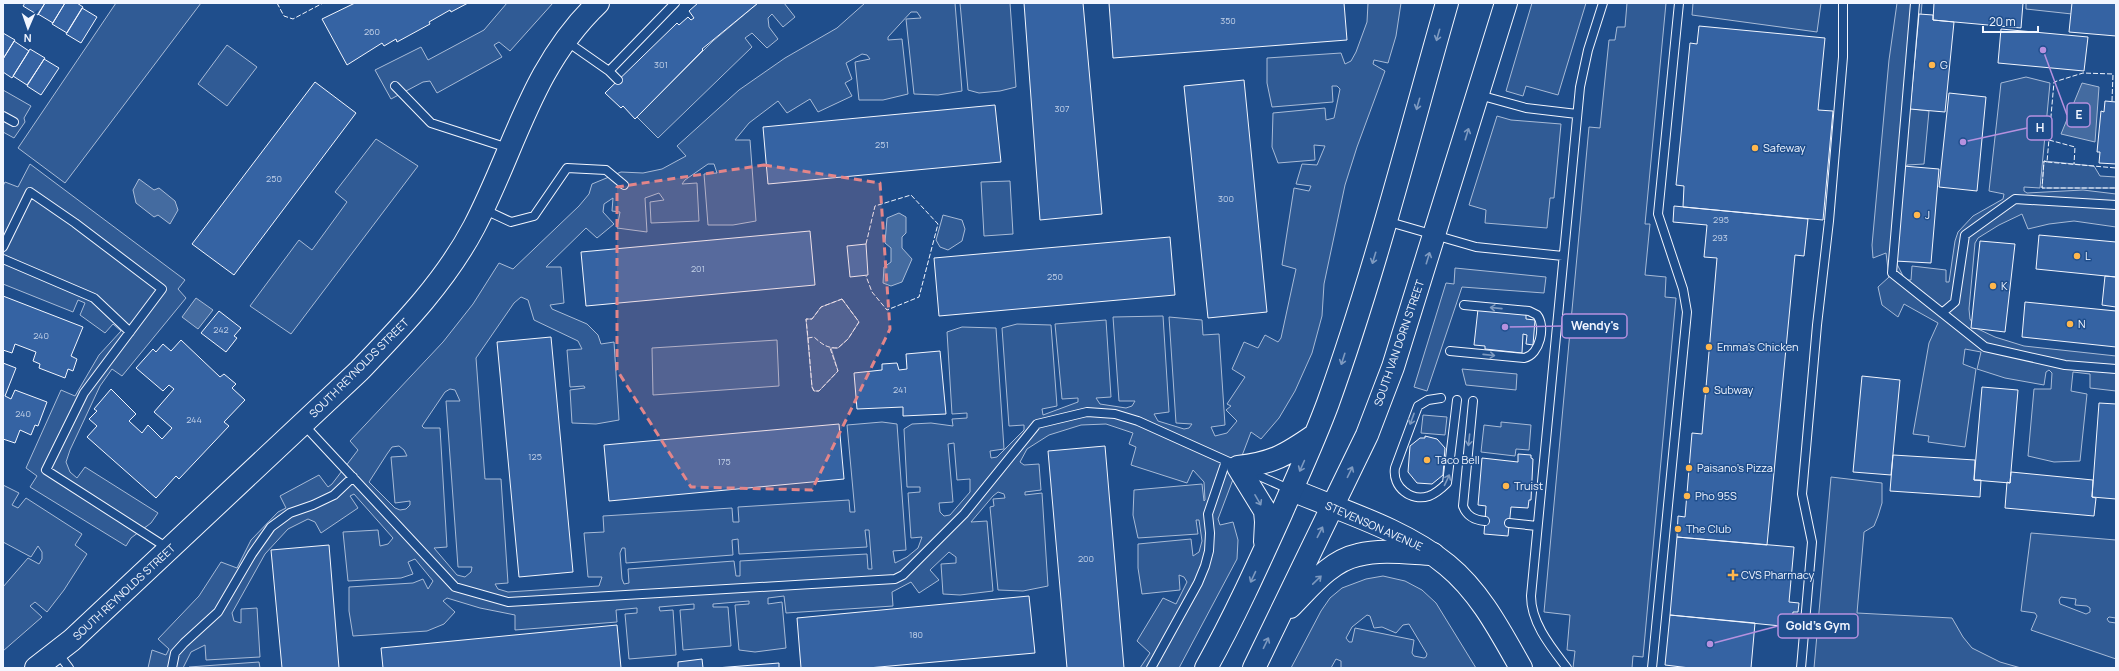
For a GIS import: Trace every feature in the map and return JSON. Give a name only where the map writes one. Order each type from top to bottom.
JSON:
[{"type":"main road","name":"SOUTH REYNOLDS STREET","points":[[36,668],[63,660],[169,549],[359,371],[399,330],[446,273],[474,227],[525,108],[546,68],[566,41],[598,3]]},
{"type":"main road","points":[[1206,668],[1232,623],[1292,490],[1315,435],[1343,359],[1385,220],[1447,3]]},
{"type":"main road","name":"SOUTH VAN DORN STREET","points":[[1254,668],[1367,435],[1393,368],[1479,95],[1506,3]]},
{"type":"main road","points":[[1232,464],[1270,462],[1289,453],[1315,435]]},
{"type":"main road","points":[[1232,464],[1265,511],[1266,522],[1264,551]]},
{"type":"main road","name":"STEVENSON AVENUE","points":[[1292,490],[1401,536],[1433,554],[1459,576],[1484,606],[1521,668]]},
{"type":"main road","points":[[1279,617],[1324,574],[1348,558],[1358,555],[1383,552],[1433,554]]},
{"type":"lane","points":[[609,71],[675,3]]},
{"type":"lane","points":[[1567,668],[1542,632],[1532,610],[1531,596],[1577,114],[1585,61],[1603,3]]},
{"type":"lane","points":[[1652,668],[1686,312],[1683,289],[1658,214],[1679,3]]},
{"type":"lane","points":[[1801,668],[1812,542],[1802,494],[1817,325],[1830,213],[1843,56],[1843,3]]},
{"type":"lane","points":[[1915,3],[1892,273],[1985,347],[2065,365],[2116,369]]},
{"type":"lane","points":[[566,41],[609,71],[618,80]]},
{"type":"lane","points":[[395,86],[431,123],[509,148]]},
{"type":"lane","points":[[1479,95],[1526,108],[1577,114]]},
{"type":"lane","points":[[3,116],[14,122]]},
{"type":"lane","points":[[482,209],[511,222],[534,216],[567,168],[606,170],[624,185]]},
{"type":"lane","points":[[3,247],[30,192],[75,223],[162,289],[80,399],[46,470],[169,549]]},
{"type":"lane","points":[[1942,313],[1955,302],[1965,235],[2015,200],[2116,205]]},
{"type":"lane","points":[[1385,220],[1476,247],[1563,256]]},
{"type":"lane","points":[[3,259],[94,298],[130,332]]},
{"type":"lane","points":[[1450,351],[1524,358],[1532,355],[1538,347],[1540,323],[1537,315],[1528,311],[1464,305]]},
{"type":"lane","points":[[1441,398],[1428,400],[1418,406],[1395,468],[1394,475],[1398,486],[1413,496],[1429,496],[1439,491],[1447,483],[1457,400]]},
{"type":"lane","points":[[1473,401],[1463,506],[1465,512],[1472,518],[1485,521]]},
{"type":"lane","points":[[303,423],[455,586],[508,602],[895,579],[903,575],[964,514],[1037,424],[1087,412],[1115,414],[1138,421],[1292,490]]},
{"type":"lane","points":[[1151,668],[1206,566],[1210,539],[1208,514],[1232,464]]},
{"type":"lane","points":[[172,668],[175,653],[218,612],[252,554],[271,527],[290,513],[313,505],[334,495],[353,477]]},
{"type":"lane","points":[[1509,523],[1537,526]]},
{"type":"highlighted area","points":[[764,165],[880,183],[890,329],[812,490],[691,487],[617,370],[617,187]]},
{"type":"shaded area","points":[[116,3],[201,3],[65,183],[18,148]]},
{"type":"shaded area","points":[[507,3],[553,3],[510,51],[499,42],[494,45],[502,57],[437,93],[430,81],[423,82],[391,99],[375,70],[421,47],[428,60],[484,30]]},
{"type":"shaded area","points":[[758,3],[784,3],[795,17],[783,27],[772,14],[768,18],[769,27],[778,39],[767,48],[752,33],[745,38],[752,47],[658,138],[637,117],[713,41]]},
{"type":"shaded area","points":[[865,3],[955,3],[962,91],[938,95],[914,94],[906,19],[921,18],[917,12],[911,12],[888,37],[888,40],[902,39],[908,94],[883,100],[859,100],[855,62],[870,59],[867,55],[862,54],[846,63],[852,79],[845,83],[852,96],[818,112],[810,99],[787,113],[778,101],[749,123],[735,140],[750,140],[756,221],[733,225],[708,225],[704,174],[717,173],[714,164],[708,164],[685,180],[682,184],[697,183],[699,221],[651,223],[650,202],[664,200],[659,193],[645,198],[647,232],[617,228],[620,212],[612,211],[613,198],[604,204],[603,212],[614,224],[597,238],[586,228],[546,267],[561,267],[564,303],[550,305],[552,309],[587,324],[598,335],[601,344],[614,342],[619,420],[596,424],[572,423],[570,390],[585,388],[584,386],[570,387],[567,350],[582,349],[578,341],[534,320],[528,300],[521,297],[514,303],[476,358],[485,479],[501,479],[508,583],[495,584],[498,589],[508,592],[599,586],[602,577],[588,577],[584,533],[604,532],[603,516],[732,508],[733,522],[739,522],[738,507],[849,500],[850,512],[855,512],[847,425],[882,422],[897,424],[906,550],[893,551],[895,563],[907,557],[918,548],[922,537],[911,538],[908,493],[920,492],[920,487],[907,487],[904,429],[912,424],[931,423],[953,426],[952,419],[967,418],[967,413],[952,414],[947,332],[962,327],[996,328],[1004,449],[990,451],[991,458],[997,457],[1024,430],[1024,425],[1009,426],[1002,328],[1017,324],[1051,325],[1057,406],[1042,409],[1043,415],[1078,402],[1078,398],[1062,399],[1055,324],[1106,320],[1111,397],[1096,398],[1100,404],[1126,408],[1132,406],[1135,401],[1119,401],[1113,317],[1163,316],[1169,412],[1154,414],[1158,421],[1184,429],[1189,428],[1192,424],[1176,423],[1169,317],[1202,320],[1203,335],[1219,334],[1225,425],[1211,427],[1215,436],[1227,433],[1237,421],[1226,410],[1231,406],[1227,404],[1245,377],[1232,369],[1244,342],[1258,348],[1265,335],[1278,342],[1281,338],[1296,269],[1282,265],[1294,188],[1309,191],[1311,186],[1296,184],[1302,164],[1317,165],[1325,146],[1314,145],[1315,160],[1278,163],[1272,147],[1273,113],[1325,108],[1326,120],[1334,118],[1340,89],[1337,86],[1332,86],[1333,102],[1272,107],[1267,83],[1267,58],[1341,53],[1345,64],[1351,61],[1356,52],[1367,22],[1368,3],[1401,3],[1396,36],[1388,63],[1374,60],[1373,64],[1385,71],[1357,147],[1345,185],[1324,284],[1322,316],[1312,353],[1295,391],[1279,418],[1261,439],[1251,432],[1218,519],[1220,525],[1233,522],[1238,540],[1237,559],[1179,668],[1140,668],[1150,653],[1137,641],[1163,598],[1176,604],[1187,582],[1184,577],[1179,575],[1180,590],[1142,594],[1138,568],[1138,544],[1191,539],[1193,556],[1199,552],[1202,541],[1199,520],[1196,520],[1198,534],[1138,538],[1133,515],[1134,490],[1202,484],[1204,501],[1204,482],[1193,470],[1187,483],[1131,465],[1136,447],[1129,444],[1133,433],[1106,424],[1081,425],[1049,435],[1027,449],[1020,462],[1024,465],[1039,464],[1041,490],[1025,492],[1025,495],[1042,493],[1048,586],[1023,591],[998,590],[990,507],[994,506],[993,499],[1005,498],[1004,494],[998,492],[971,522],[987,521],[993,591],[960,595],[943,594],[941,564],[956,563],[956,557],[949,552],[930,570],[939,580],[919,593],[911,582],[892,592],[893,606],[786,613],[784,596],[768,598],[768,604],[782,602],[786,648],[755,652],[739,650],[735,605],[749,604],[749,601],[713,604],[713,607],[728,607],[731,646],[683,650],[680,610],[694,609],[694,604],[659,607],[660,611],[673,610],[676,655],[629,659],[625,614],[637,613],[637,608],[616,610],[617,622],[515,630],[515,615],[480,608],[447,598],[443,601],[455,612],[444,624],[427,631],[353,636],[349,611],[349,587],[413,583],[423,579],[428,589],[433,581],[415,559],[408,562],[413,574],[401,578],[348,581],[343,532],[378,530],[380,546],[388,544],[393,538],[354,494],[350,496],[358,508],[321,533],[315,522],[308,519],[288,529],[265,554],[232,613],[234,621],[241,623],[241,609],[257,608],[260,657],[206,660],[205,645],[191,652],[183,668],[148,668],[152,650],[166,655],[169,649],[158,639],[199,596],[221,562],[237,568],[251,540],[278,512],[286,508],[280,496],[319,475],[328,487],[332,484],[358,450],[350,441],[443,342],[473,304],[499,263],[513,269],[579,206],[589,194],[592,184],[621,172],[643,173],[662,169],[686,156],[677,146],[739,90],[785,58],[837,28]],"holes":[[[450,389],[455,390],[460,401],[446,401],[458,567],[472,567],[471,572],[465,577],[457,575],[434,548],[447,547],[440,428],[424,428],[422,426],[445,392]],[[954,443],[957,480],[970,479],[970,492],[950,515],[944,516],[940,512],[939,503],[953,502],[948,444]],[[399,446],[404,450],[407,456],[391,457],[395,503],[410,501],[410,505],[406,509],[400,510],[395,508],[369,482],[392,447]],[[865,530],[869,530],[872,569],[868,569],[867,554],[740,561],[740,576],[736,576],[734,561],[628,569],[629,583],[624,584],[622,579],[620,553],[622,548],[625,548],[626,563],[733,555],[732,540],[738,539],[739,554],[867,547]]]},
{"type":"shaded area","points":[[960,3],[1010,3],[1016,87],[1000,91],[979,93],[968,90]]},
{"type":"shaded area","points":[[1532,3],[1586,3],[1558,95],[1526,86],[1523,96],[1506,91]]},
{"type":"shaded area","points":[[1627,3],[1666,3],[1645,224],[1650,224],[1645,275],[1666,277],[1665,297],[1676,298],[1643,657],[1633,656],[1632,668],[1573,668],[1575,651],[1567,650],[1570,615],[1544,612],[1589,127],[1600,128],[1609,40],[1615,40],[1617,27],[1625,27]]},
{"type":"shaded area","points":[[1693,3],[1821,3],[1817,32],[1692,15]]},
{"type":"shaded area","points":[[1897,3],[1922,3],[1913,109],[1929,111],[1924,164],[1907,165],[1897,264],[1905,280],[1911,280],[1912,266],[1946,270],[1946,282],[1949,282],[1955,241],[1958,232],[1973,216],[2003,199],[2004,194],[1989,191],[2001,83],[2026,77],[2050,83],[2040,188],[2024,187],[2024,191],[2027,193],[2083,190],[2116,194],[2116,227],[2074,221],[2049,224],[2028,229],[2022,214],[1999,225],[1978,238],[1975,243],[1969,309],[1970,319],[1976,328],[1995,337],[2024,346],[2116,356],[2116,391],[2090,388],[2090,374],[2073,372],[2071,391],[2087,394],[2080,461],[2054,462],[2028,456],[2034,389],[2051,389],[2052,373],[2049,370],[2046,372],[2044,385],[2005,378],[1977,369],[1981,352],[1965,349],[1963,364],[1976,369],[1965,447],[1928,442],[1929,436],[1913,434],[1929,343],[1938,323],[1904,304],[1898,317],[1882,305],[1878,287],[1889,277],[1886,253],[1873,258],[1872,245],[1889,60]]},
{"type":"shaded area","points":[[2026,3],[2073,3],[2072,14],[2026,9]]},
{"type":"shaded area","points":[[227,45],[257,67],[227,106],[198,84]]},
{"type":"shaded area","points":[[2082,83],[2099,87],[2095,142],[2061,134]]},
{"type":"shaded area","points":[[3,90],[31,106],[24,118],[25,122],[14,138],[3,132]]},
{"type":"shaded area","points":[[1497,116],[1511,120],[1561,124],[1554,198],[1550,198],[1547,228],[1485,223],[1486,210],[1469,205]]},
{"type":"shaded area","points":[[376,139],[418,166],[291,334],[250,306],[299,240],[312,250],[347,202],[335,192]]},
{"type":"shaded area","points":[[2044,161],[2094,166],[2100,176],[2116,177],[2116,188],[2042,188]]},
{"type":"shaded area","points":[[30,164],[185,280],[178,289],[186,298],[122,376],[112,369],[100,386],[70,450],[66,462],[70,472],[77,478],[85,467],[158,513],[151,523],[131,538],[126,546],[30,487],[37,476],[26,468],[61,390],[75,396],[99,355],[121,331],[113,324],[105,333],[80,315],[85,303],[78,300],[73,312],[3,284],[3,186],[5,182],[18,187]]},
{"type":"shaded area","points":[[139,179],[154,190],[159,188],[175,201],[178,210],[170,224],[158,215],[154,217],[136,203],[133,190]]},
{"type":"shaded area","points":[[1010,181],[1013,234],[984,236],[981,182]]},
{"type":"shaded area","points":[[899,213],[906,217],[906,233],[902,237],[902,248],[912,259],[902,282],[891,286],[883,283],[884,267],[891,262],[891,248],[885,243],[887,218]]},
{"type":"shaded area","points":[[943,215],[962,220],[965,229],[962,241],[948,250],[940,247],[936,240]]},
{"type":"shaded area","points":[[1455,268],[1546,277],[1544,293],[1462,287],[1427,391],[1414,387],[1446,283],[1454,284]]},
{"type":"shaded area","points":[[196,298],[213,310],[198,329],[182,317]]},
{"type":"shaded area","points":[[842,299],[859,322],[848,339],[838,348],[831,348],[838,371],[819,391],[814,391],[812,387],[806,319],[812,319],[821,307]]},
{"type":"shaded area","points":[[777,340],[779,386],[653,395],[652,348]]},
{"type":"shaded area","points":[[1462,369],[1517,374],[1516,390],[1466,385]]},
{"type":"shaded area","points":[[1423,415],[1447,417],[1445,435],[1421,433]]},
{"type":"shaded area","points":[[1501,422],[1531,425],[1529,450],[1516,449],[1515,456],[1481,452],[1484,425],[1501,427]]},
{"type":"shaded area","points":[[1831,477],[1882,483],[1882,503],[1878,516],[1874,526],[1864,532],[1857,613],[1952,618],[1963,637],[1972,648],[2000,662],[2021,668],[1814,668]]},
{"type":"shaded area","points":[[3,485],[19,493],[12,505],[18,508],[26,498],[82,534],[75,545],[87,554],[64,590],[47,612],[35,602],[30,606],[42,617],[3,651],[3,587],[28,558],[39,564],[42,559],[42,552],[38,546],[31,557],[3,542]]},
{"type":"shaded area","points":[[2031,533],[2116,540],[2116,618],[2109,617],[2107,619],[2109,622],[2116,623],[2116,659],[2031,630],[2037,616],[2035,613],[2021,611]],"holes":[[[2061,597],[2076,599],[2075,605],[2087,606],[2090,608],[2090,612],[2086,614],[2060,604],[2059,600]]]},
{"type":"shaded area","points":[[1383,576],[1405,581],[1422,590],[1436,603],[1476,668],[1341,668],[1341,661],[1336,659],[1331,668],[1291,668],[1321,611],[1330,598],[1342,588],[1366,579]],"holes":[[[1367,615],[1370,616],[1374,628],[1382,627],[1396,633],[1403,625],[1409,624],[1427,654],[1426,657],[1414,656],[1412,653],[1414,640],[1355,628],[1352,642],[1349,642],[1346,638],[1352,627]]]},
{"type":"shaded area","points":[[259,662],[260,668],[189,668],[189,667]]},
{"type":"building","points":[[25,3],[45,3],[38,15],[23,6]]},
{"type":"building","points":[[45,3],[65,3],[53,23],[38,14]]},
{"type":"building","points":[[65,3],[77,3],[83,7],[67,33],[52,24]]},
{"type":"building","points":[[355,3],[468,3],[451,12],[450,10],[429,22],[430,24],[397,42],[396,39],[384,46],[382,43],[347,65],[322,19]]},
{"type":"building","points":[[698,3],[758,3],[702,49],[703,50],[635,119],[623,106],[621,108],[605,93],[677,23],[679,25],[688,17],[691,20],[694,18],[689,11]]},
{"type":"building","points":[[1024,3],[1083,3],[1102,214],[1040,220]]},
{"type":"building","points":[[1109,3],[1344,3],[1347,40],[1113,58]]},
{"type":"building","points":[[1934,3],[2023,3],[2021,28],[1933,20]]},
{"type":"building","points":[[2072,3],[2116,3],[2116,36],[2069,32]]},
{"type":"building","points":[[82,8],[97,17],[81,43],[66,34]]},
{"type":"building","name":"G","points":[[1919,14],[1933,15],[1933,20],[1954,22],[1945,112],[1910,109]]},
{"type":"building","name":"Safeway","points":[[1699,26],[1825,38],[1818,110],[1833,111],[1823,220],[1683,207],[1684,186],[1676,185],[1690,43],[1697,44]]},
{"type":"building","points":[[2001,29],[2088,37],[2084,71],[1998,63]]},
{"type":"building","points":[[3,33],[15,40],[3,59]]},
{"type":"building","points":[[14,41],[29,51],[12,78],[3,72],[3,59]]},
{"type":"building","points":[[30,49],[45,58],[27,85],[13,76]]},
{"type":"building","points":[[44,59],[59,68],[41,95],[27,86]]},
{"type":"building","points":[[1244,80],[1267,312],[1208,318],[1184,86]]},
{"type":"building","points":[[315,82],[356,113],[234,275],[192,244]]},
{"type":"building","points":[[1949,93],[1986,97],[1977,191],[1939,187]]},
{"type":"building","points":[[2105,101],[2116,102],[2116,164],[2099,163],[2100,152],[2097,152],[2101,111],[2104,112]]},
{"type":"building","points":[[995,105],[1001,162],[768,184],[763,127]]},
{"type":"building","name":"J","points":[[1903,166],[1939,169],[1931,263],[1895,261]]},
{"type":"building","points":[[1674,206],[1808,219],[1804,256],[1795,255],[1767,545],[1677,537],[1678,516],[1685,517],[1692,433],[1702,434],[1717,258],[1704,257],[1707,225],[1673,222]]},
{"type":"building","points":[[810,231],[815,285],[586,306],[581,252]]},
{"type":"building","name":"L","points":[[2039,235],[2116,242],[2116,277],[2036,269]]},
{"type":"building","points":[[1170,237],[1175,295],[939,316],[934,258]]},
{"type":"building","name":"K","points":[[1980,241],[2015,244],[2005,332],[1971,328]]},
{"type":"building","points":[[866,244],[868,275],[850,277],[847,246]]},
{"type":"building","points":[[2105,276],[2116,277],[2116,307],[2102,305]]},
{"type":"building","points":[[3,296],[83,327],[71,356],[77,359],[73,371],[68,369],[65,378],[39,368],[40,364],[33,361],[36,352],[15,344],[12,353],[3,350]]},
{"type":"building","name":"N","points":[[2025,302],[2116,311],[2116,347],[2022,337]]},
{"type":"building","points":[[1478,309],[1526,314],[1526,319],[1535,320],[1533,345],[1526,344],[1527,335],[1523,334],[1522,353],[1485,349],[1485,346],[1474,345]]},
{"type":"building","points":[[219,311],[241,328],[234,336],[237,338],[226,352],[201,333]]},
{"type":"building","points":[[551,337],[573,572],[519,577],[497,342]]},
{"type":"building","points":[[181,340],[220,377],[224,374],[236,384],[232,388],[245,400],[224,422],[229,426],[179,479],[176,476],[156,498],[87,437],[97,426],[89,419],[97,411],[94,409],[111,389],[136,414],[129,421],[142,433],[148,425],[162,439],[172,428],[154,412],[174,389],[169,385],[163,391],[136,368],[153,349],[156,352],[163,344],[171,351]]},
{"type":"building","points":[[940,351],[946,414],[903,416],[903,407],[857,409],[854,373],[882,370],[882,364],[897,363],[899,370],[907,369],[906,354]]},
{"type":"building","points":[[3,363],[16,368],[5,396],[11,399],[15,390],[47,402],[38,426],[35,425],[31,435],[20,430],[15,443],[3,439]]},
{"type":"building","points":[[1862,376],[1900,380],[1891,475],[1853,472]]},
{"type":"building","points":[[1982,387],[2018,390],[2010,483],[1974,480]]},
{"type":"building","points":[[2099,403],[2116,404],[2116,499],[2092,497]]},
{"type":"building","points":[[839,424],[844,479],[609,501],[604,445]]},
{"type":"building","name":"Taco Bell","points":[[1425,436],[1437,439],[1445,448],[1443,475],[1432,484],[1417,483],[1408,472],[1410,446],[1420,438],[1425,438]]},
{"type":"building","points":[[1105,446],[1124,668],[1067,668],[1048,451]]},
{"type":"building","name":"Truist","points":[[1518,454],[1531,455],[1531,458],[1533,459],[1531,500],[1529,500],[1528,508],[1511,507],[1508,536],[1484,534],[1486,506],[1478,505],[1482,458],[1518,462]]},
{"type":"building","points":[[1893,455],[1975,460],[1974,480],[1981,480],[1980,497],[1890,491]]},
{"type":"building","points":[[2011,472],[2093,480],[2092,497],[2096,498],[2094,516],[2005,508],[2007,482],[2010,483]]},
{"type":"building","name":"CVS Pharmacy","points":[[1677,537],[1794,547],[1789,602],[1799,603],[1798,612],[1793,612],[1791,627],[1670,615]]},
{"type":"building","points":[[329,545],[339,668],[282,668],[271,550]]},
{"type":"building","points":[[1029,596],[1035,653],[868,668],[801,668],[797,618]]},
{"type":"building","points":[[1670,615],[1755,623],[1751,668],[1690,668],[1665,665]]},
{"type":"building","points":[[617,625],[621,668],[383,668],[381,648]]},
{"type":"building","points":[[702,659],[703,668],[678,668],[678,662]]},
{"type":"building","points":[[779,663],[779,668],[716,668]]},
{"type":"fence","points":[[277,3],[284,16],[293,19],[323,3]]},
{"type":"fence","points":[[2112,101],[2113,74],[2083,73],[2054,82],[2047,162],[2116,168]]},
{"type":"fence","points":[[2049,140],[2075,147],[2074,164]]},
{"type":"fence","points":[[2047,162],[2044,161],[2042,188],[2116,188]]},
{"type":"fence","points":[[866,244],[875,206],[911,195],[938,224],[919,297],[887,310],[872,292],[866,276]]},
{"type":"fence","points":[[842,299],[859,322],[848,339],[838,348],[825,346],[814,337],[808,338],[806,319],[812,319],[821,307],[842,299]]},
{"type":"fence","points":[[808,338],[812,387],[814,391],[819,391],[838,371],[830,348]]},
{"type":"place","name":"E","points":[[2043,50]]},
{"type":"place","name":"G","points":[[1932,65]]},
{"type":"place","name":"H","points":[[1963,142]]},
{"type":"place","name":"Safeway","points":[[1755,148]]},
{"type":"place","name":"J","points":[[1917,215]]},
{"type":"place","name":"L","points":[[2077,256]]},
{"type":"place","name":"K","points":[[1993,286]]},
{"type":"place","name":"N","points":[[2070,324]]},
{"type":"place","name":"Wendy's","points":[[1505,327]]},
{"type":"place","name":"Emma's Chicken","points":[[1709,347]]},
{"type":"place","name":"Subway","points":[[1706,390]]},
{"type":"place","name":"Taco Bell","points":[[1427,460]]},
{"type":"place","name":"Paisano's Pizza","points":[[1689,468]]},
{"type":"place","name":"Truist","points":[[1506,486]]},
{"type":"place","name":"Pho 95S","points":[[1687,496]]},
{"type":"place","name":"The Club","points":[[1678,529]]},
{"type":"place","name":"CVS Pharmacy","points":[[1733,575]]},
{"type":"place","name":"Gold's Gym","points":[[1710,644]]}]
